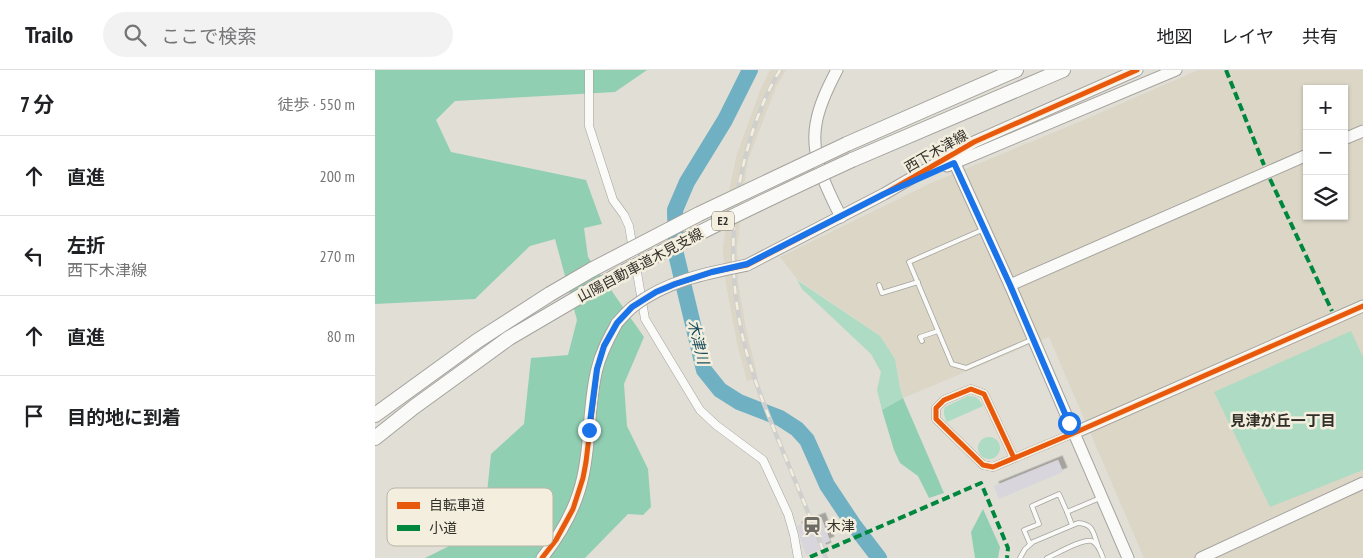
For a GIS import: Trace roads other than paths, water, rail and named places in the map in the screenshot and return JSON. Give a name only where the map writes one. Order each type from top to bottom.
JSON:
[{"type":"highway","name":"山陽自動車道木見支線","points":[[375,415],[477,341],[593,269],[699,214],[847,144],[1016,70]]},
{"type":"highway","name":"山陽自動車道木見支線","points":[[375,438],[414,407],[509,338],[656,254],[851,160],[1063,70]]},
{"type":"street","points":[[589,70],[589,126],[613,200],[624,215],[629,226],[645,319],[700,410],[716,425],[763,460],[788,514],[795,535],[798,558]]},
{"type":"street","points":[[837,70],[823,100],[816,125],[815,150],[825,186],[841,217]]},
{"type":"street","name":"西下木津線","points":[[953,159],[974,142],[1137,70]]},
{"type":"street","name":"西下木津線","points":[[553,544],[573,509],[583,478],[592,399],[597,369],[604,346],[617,323],[632,307],[656,292],[694,277],[747,264],[953,159],[1176,70]]},
{"type":"street","points":[[1348,137],[1363,131]]},
{"type":"street","points":[[1010,285],[1303,157]]},
{"type":"street","points":[[953,159],[1010,285],[1128,558]]},
{"type":"street","points":[[1014,458],[984,394],[971,388],[944,400],[936,408],[936,419],[983,465],[993,467],[1074,433],[1363,306]]},
{"type":"street","points":[[1201,558],[1363,483]]},
{"type":"street","name":"西下木津線","points":[[542,558],[551,546]]},
{"type":"lane","points":[[984,229],[909,262],[952,364],[966,368],[1033,339]]},
{"type":"lane","points":[[879,285],[882,293],[918,282]]},
{"type":"lane","points":[[922,341],[920,337],[938,331]]},
{"type":"lane","points":[[1030,544],[1024,530],[1039,524],[1032,506],[1059,494],[1072,525]]},
{"type":"lane","points":[[1067,512],[1102,497]]},
{"type":"lane","points":[[1020,558],[1025,549],[1033,542],[1078,523],[1085,523],[1091,527],[1103,558]]},
{"type":"lane","points":[[1047,558],[1056,556],[1083,541],[1091,541],[1098,546]]},
{"type":"waterway","name":"木津川","points":[[750,70],[725,120],[687,182],[675,210],[676,254],[704,370],[720,390],[739,402],[780,418],[797,429],[807,440],[827,485],[879,558]]},
{"type":"railway","points":[[780,70],[768,92],[754,126],[740,180],[733,237],[735,293],[745,347],[756,382],[826,558]]},
{"type":"place","name":"木津","points":[[812,526]]},
{"type":"district","name":"見津が丘一丁目","points":[[1283,421]]}]
